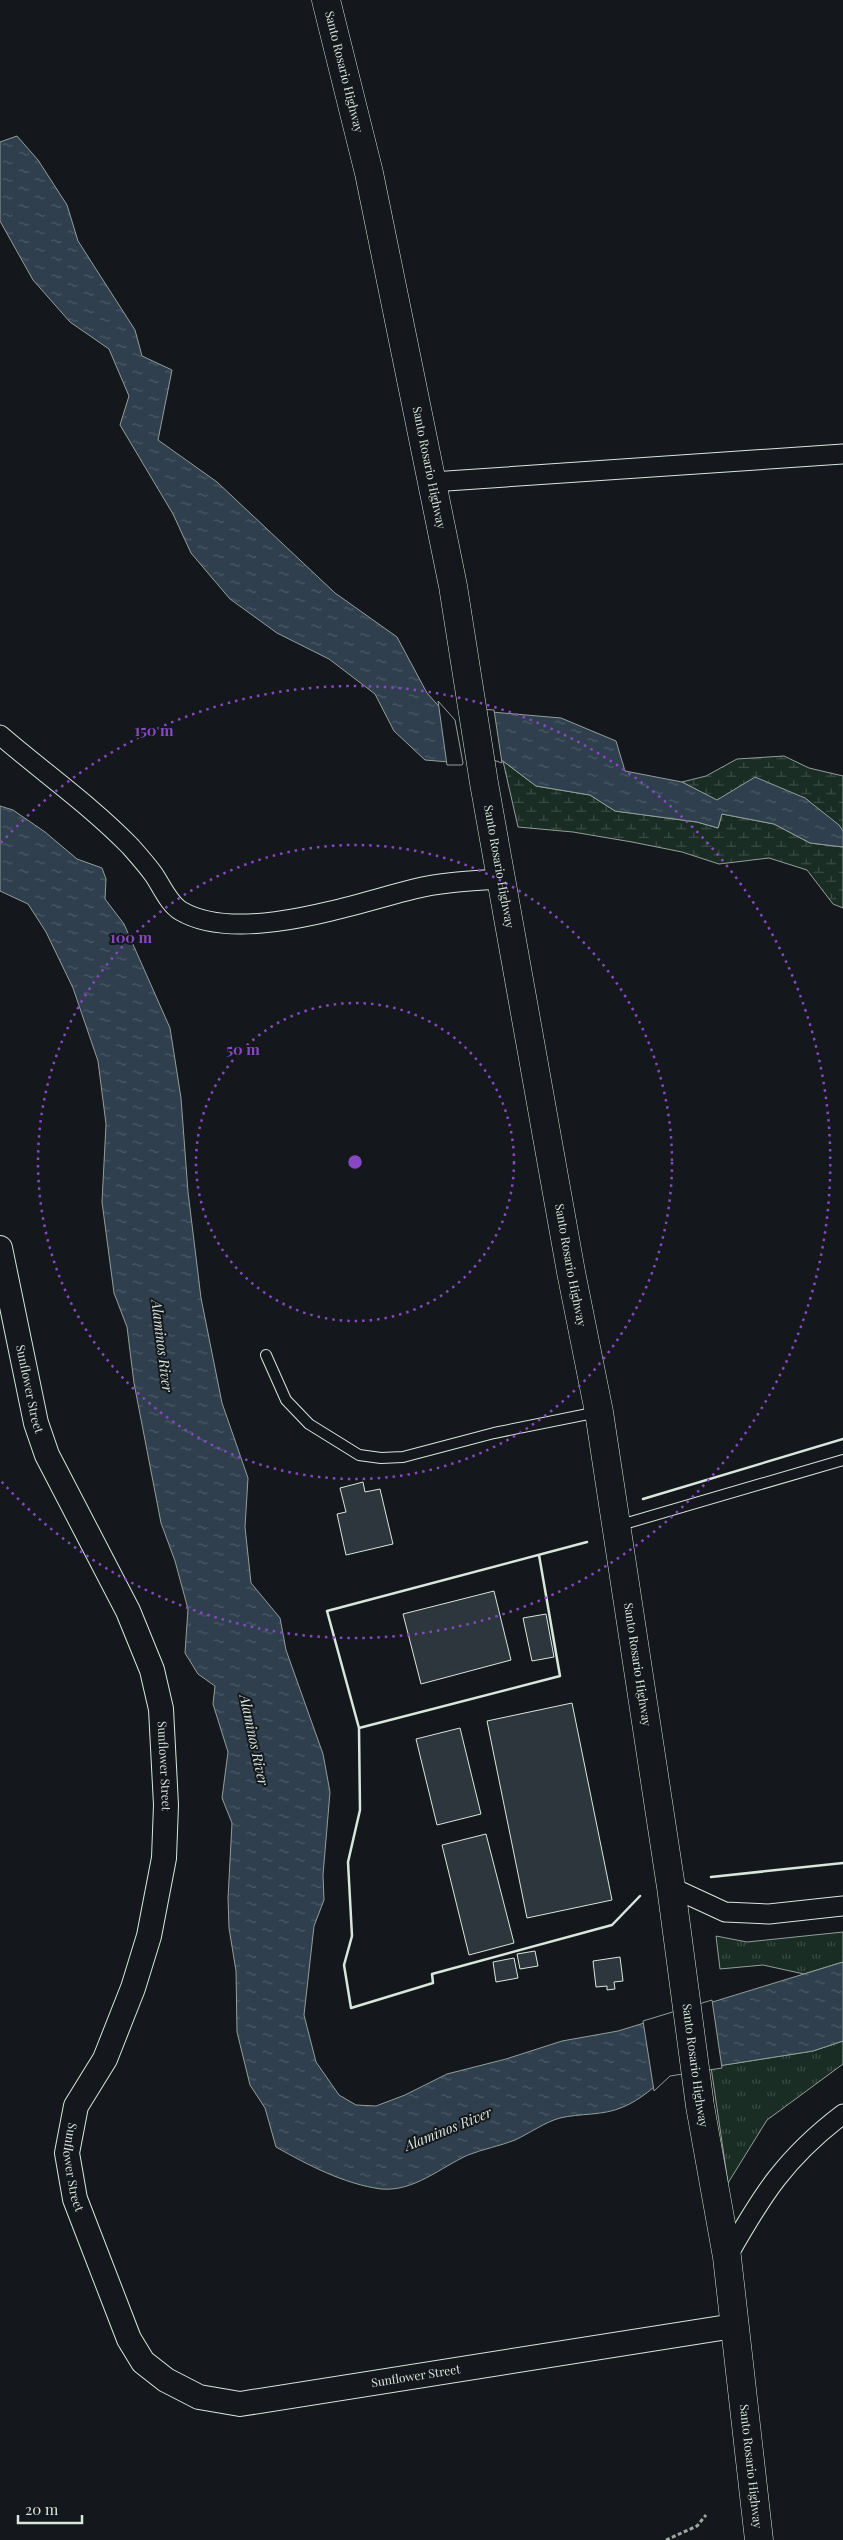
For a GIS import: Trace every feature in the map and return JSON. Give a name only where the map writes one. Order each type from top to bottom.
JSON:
[{"type":"main road","name":"Santo Rosario Highway","points":[[326,0],[369,173],[453,586],[484,783],[571,1272],[599,1412],[671,1887],[700,2106],[727,2257],[759,2540]]},
{"type":"street","points":[[432,482],[843,454]]},
{"type":"street","points":[[0,735],[64,786],[130,847],[153,874],[167,896],[180,911],[199,919],[218,924],[280,921],[374,900],[416,888],[501,879]]},
{"type":"street","name":"Sunflower Street","points":[[0,1248],[36,1423],[48,1455],[128,1611],[152,1670],[161,1709],[166,1805],[164,1858],[149,1936],[134,1988],[104,2059],[76,2106],[67,2153],[75,2199],[129,2339],[143,2362],[166,2380],[199,2397],[240,2404],[734,2326]]},
{"type":"street","points":[[671,1887],[725,1912],[769,1914],[843,1906]]},
{"type":"street","points":[[727,2257],[760,2199],[775,2178],[818,2132],[843,2114]]},
{"type":"lane","points":[[266,1355],[286,1400],[308,1424],[359,1455],[381,1458],[403,1457],[521,1427],[599,1412]]},
{"type":"lane","points":[[616,1526],[843,1460]]},
{"type":"path","points":[[666,2540],[697,2526],[706,2515]]},
{"type":"green space","points":[[784,756],[809,768],[843,776],[843,831],[805,798],[732,792],[717,801],[682,782],[706,776],[737,759]]},
{"type":"green space","points":[[503,761],[536,786],[590,795],[615,811],[697,822],[718,828],[722,814],[774,824],[810,843],[843,847],[843,908],[833,904],[807,870],[769,858],[719,864],[682,852],[632,842],[573,832],[518,827]]},
{"type":"green space","points":[[843,1932],[843,1962],[804,1974],[763,1965],[720,1969],[716,1936],[747,1942]]},
{"type":"green space","points":[[843,2041],[843,2064],[767,2120],[728,2183],[711,2067],[813,2051]]},
{"type":"water","points":[[17,136],[38,160],[67,205],[78,241],[135,330],[142,356],[172,370],[158,440],[217,482],[335,593],[397,637],[427,693],[452,721],[461,763],[425,760],[394,731],[375,694],[329,659],[277,633],[230,599],[191,553],[173,514],[120,425],[129,396],[109,349],[70,322],[33,280],[0,221],[0,142]]},
{"type":"water","points":[[480,711],[561,718],[616,741],[625,771],[682,782],[717,800],[755,777],[805,798],[839,825],[843,831],[843,847],[810,843],[774,824],[722,814],[718,828],[697,822],[615,811],[590,795],[536,786],[503,761],[489,756]]},
{"type":"water","name":"Alaminos River","points":[[0,806],[13,810],[45,832],[77,859],[102,868],[106,879],[105,899],[124,924],[170,1028],[181,1098],[188,1192],[201,1298],[222,1403],[248,1478],[245,1527],[251,1583],[280,1618],[286,1650],[323,1754],[330,1792],[323,1875],[324,1900],[314,1926],[304,2015],[316,2062],[339,2095],[356,2105],[376,2106],[405,2095],[447,2074],[506,2059],[562,2041],[618,2031],[843,1962],[843,2041],[813,2051],[668,2074],[636,2101],[623,2107],[608,2112],[568,2116],[554,2120],[515,2140],[468,2155],[427,2178],[405,2187],[381,2189],[353,2183],[314,2167],[276,2147],[265,2108],[250,2085],[237,2032],[236,1971],[229,1928],[228,1898],[232,1823],[222,1798],[228,1752],[213,1704],[215,1686],[198,1674],[185,1653],[188,1609],[175,1561],[161,1523],[134,1383],[127,1327],[114,1293],[102,1202],[106,1124],[98,1061],[73,988],[46,932],[28,904],[0,891]]},
{"type":"pier","points":[[438,701],[455,720],[462,765],[447,765]]},
{"type":"pier","points":[[480,709],[494,710],[502,763],[488,758]]},
{"type":"pier","points":[[712,2000],[722,2068],[670,2076],[654,2091],[643,2021]]},
{"type":"building","points":[[363,1482],[365,1492],[380,1489],[393,1544],[346,1555],[337,1514],[346,1512],[340,1488]]},
{"type":"building","points":[[494,1591],[511,1660],[421,1684],[403,1614]]},
{"type":"building","points":[[546,1614],[554,1657],[532,1661],[523,1618]]},
{"type":"building","points":[[572,1703],[612,1900],[527,1918],[487,1721]]},
{"type":"building","points":[[460,1728],[481,1814],[437,1825],[416,1739]]},
{"type":"building","points":[[486,1834],[514,1943],[469,1955],[442,1845]]},
{"type":"building","points":[[535,1951],[538,1966],[520,1969],[517,1954]]},
{"type":"building","points":[[620,1957],[623,1981],[614,1982],[615,1989],[607,1990],[607,1986],[596,1987],[593,1961]]},
{"type":"building","points":[[514,1958],[518,1978],[496,1982],[493,1962]]},
{"type":"wall","points":[[643,1499],[843,1439]]},
{"type":"wall","points":[[587,1542],[327,1611],[359,1728],[360,1810],[348,1862],[352,1936],[344,1965],[351,2008],[433,1983],[432,1974],[612,1925],[640,1896]]},
{"type":"wall","points":[[359,1728],[560,1676],[539,1555]]},
{"type":"wall","points":[[711,1877],[843,1863]]}]
